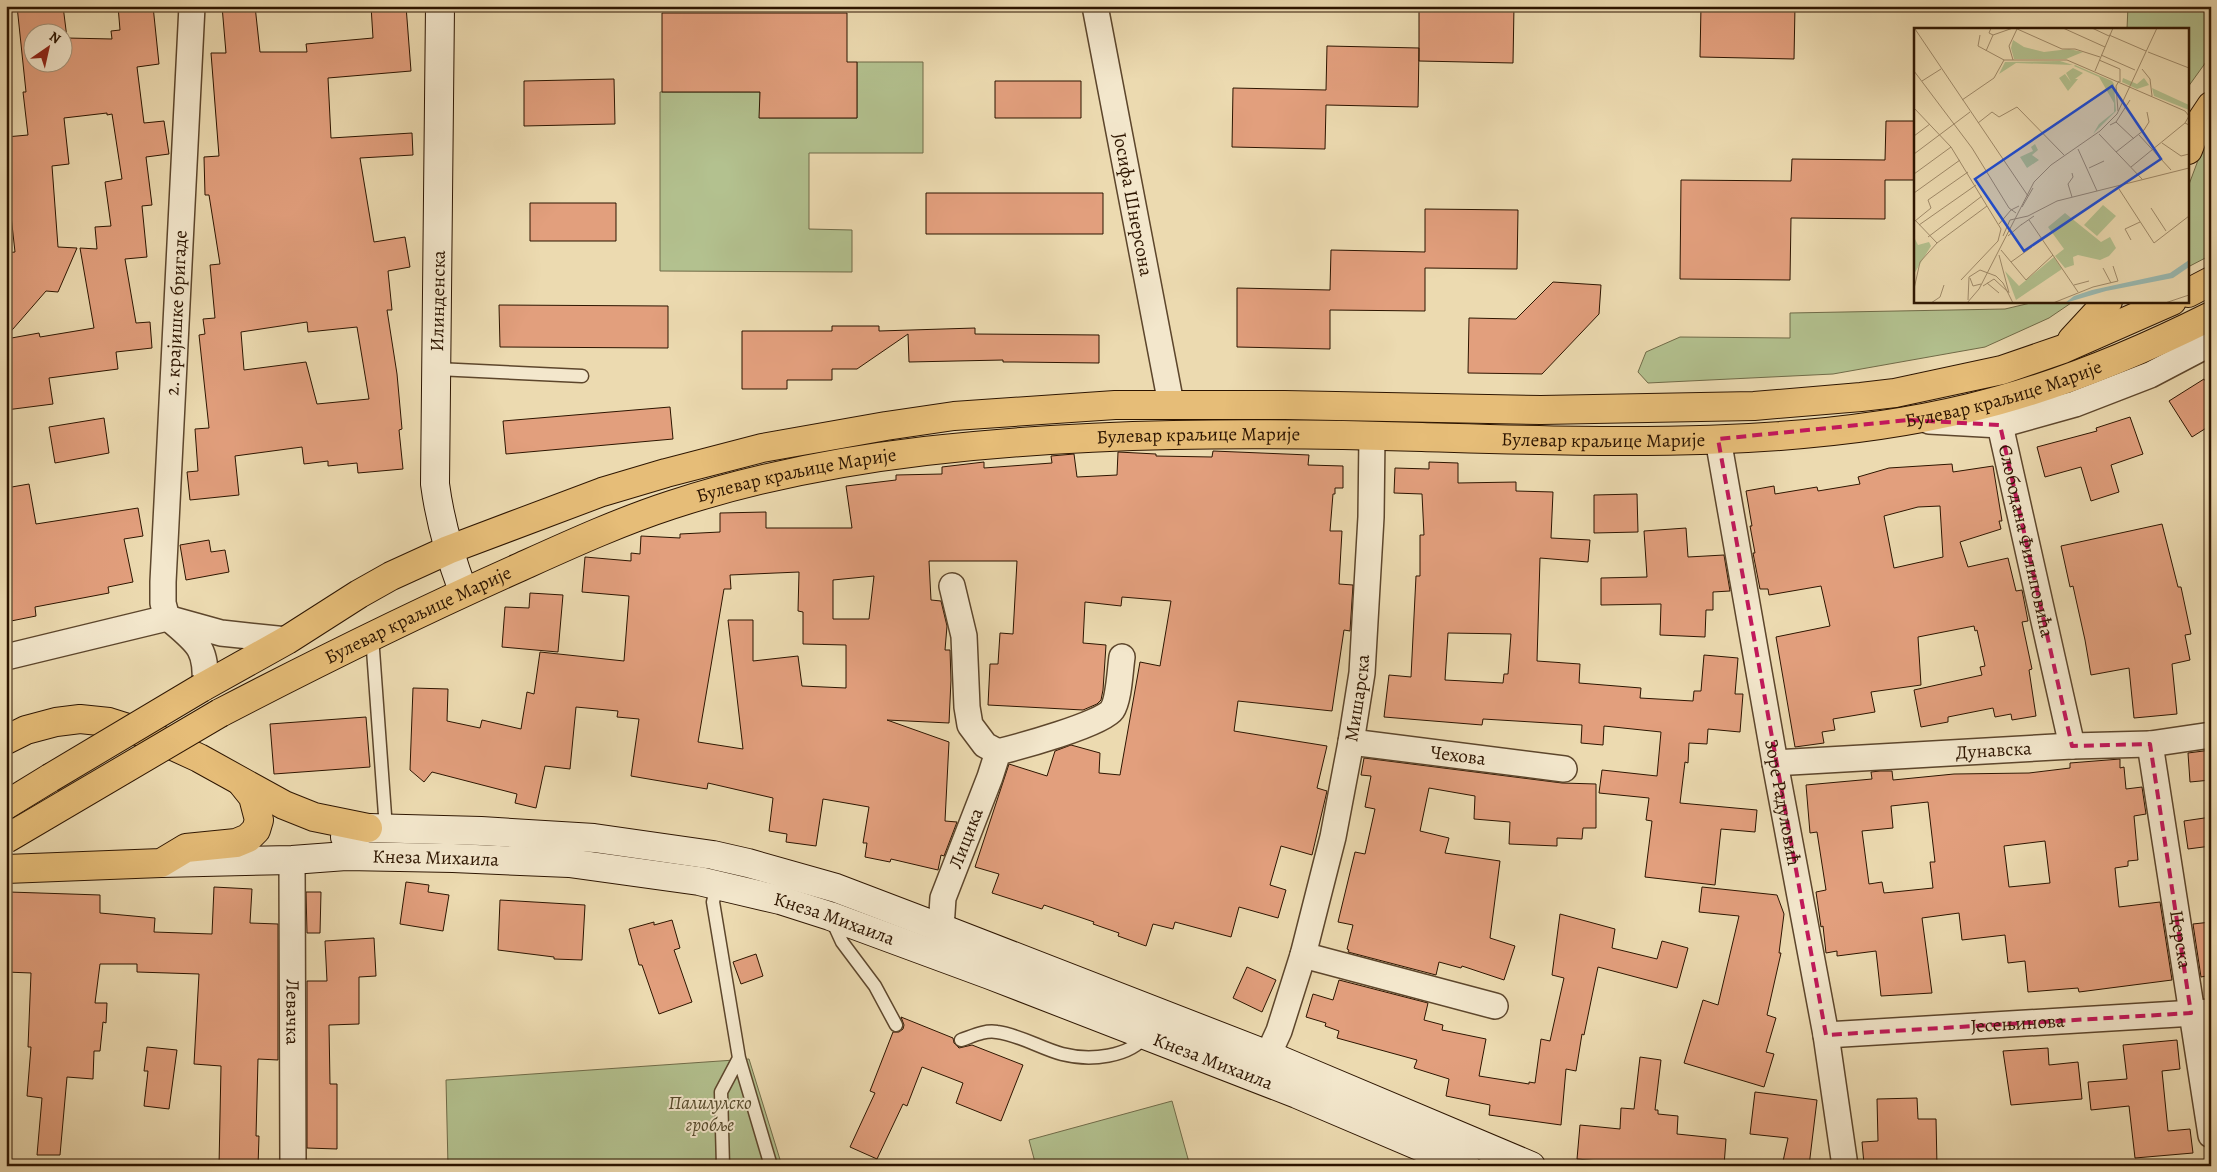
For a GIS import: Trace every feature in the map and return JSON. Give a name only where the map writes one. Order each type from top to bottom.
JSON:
[{"type":"main road","name":"Илинденска","points":[[440,6],[435,484],[438,510],[448,550],[463,591]]},
{"type":"main road","points":[[2190,145],[2197,127],[2211,106]]},
{"type":"main road","points":[[2190,292],[2211,281]]},
{"type":"main road","points":[[2063,349],[2107,302]]},
{"type":"main road","name":"Булевар краљице Марије","points":[[6,805],[203,687],[287,640],[391,576],[448,550],[602,492],[666,472],[762,448],[954,416],[1086,406],[1171,404],[1541,410],[1754,406],[1895,393],[2002,370],[2063,349],[2170,302]]},
{"type":"main road","name":"Булевар краљице Марије","points":[[6,839],[220,713],[463,591],[584,537],[677,503],[780,476],[865,459],[978,446],[1076,438],[1208,434],[1589,441],[1718,439],[1853,428],[1964,410],[2046,388],[2134,353],[2211,316]]},
{"type":"main road","points":[[6,740],[26,730],[56,722],[80,719],[109,722],[147,734],[177,747],[284,805],[314,817],[377,828]]},
{"type":"main road","points":[[6,869],[161,863],[186,848],[236,843],[248,838],[256,830],[260,820],[253,797],[241,782]]},
{"type":"main road","points":[[292,860],[303,847],[316,840],[348,837],[377,828]]},
{"type":"main road","name":"Кнеза Михаила","points":[[377,828],[481,831],[594,838],[714,856],[836,888],[1268,1055],[1530,1166]]},
{"type":"main road","name":"Кнеза Михаила","points":[[161,863],[292,860],[346,856],[569,863],[717,885],[780,900],[830,916],[1147,1034],[1297,1094],[1466,1166]]},
{"type":"street","name":"2. крајишке бригаде","points":[[167,618],[163,603],[162,582],[192,6]]},
{"type":"street","name":"Јосифа Шнерсона","points":[[1095,6],[1171,404]]},
{"type":"street","points":[[2000,425],[2092,397],[2150,374],[2211,343]]},
{"type":"street","name":"Слободана Филиповића","points":[[1909,420],[2000,425],[2072,746]]},
{"type":"street","name":"Мишарска","points":[[1268,1055],[1279,1031],[1303,955],[1333,837],[1351,742],[1362,672],[1371,517],[1372,436]]},
{"type":"street","name":"Зоре Радуловић","points":[[1718,439],[1775,763],[1826,1035],[1845,1166]]},
{"type":"street","points":[[952,586],[964,636],[966,707],[970,726],[985,745],[998,752],[1039,741],[1108,715],[1115,703],[1122,657]]},
{"type":"street","points":[[6,657],[167,618],[221,633],[287,640]]},
{"type":"street","points":[[167,618],[196,642],[202,652],[206,664],[203,687]]},
{"type":"street","name":"Дунавска","points":[[1775,763],[2072,746],[2150,744],[2211,734]]},
{"type":"street","name":"Чехова","points":[[1351,742],[1564,769]]},
{"type":"street","name":"Церска","points":[[2150,744],[2201,1012],[2211,1135]]},
{"type":"street","name":"Лицика","points":[[941,928],[943,898],[998,752]]},
{"type":"street","name":"Левачка","points":[[292,860],[293,1166]]},
{"type":"street","points":[[1303,955],[1496,1006]]},
{"type":"street","name":"Јесењинова","points":[[1826,1035],[2201,1012]]},
{"type":"lane","points":[[437,369],[582,376]]},
{"type":"lane","points":[[372,636],[377,828]]},
{"type":"lane","points":[[717,885],[713,902],[739,1058],[771,1166]]},
{"type":"lane","points":[[830,916],[842,942],[875,986],[896,1024]]},
{"type":"lane","points":[[960,1040],[984,1032],[997,1032],[1064,1055],[1098,1057],[1113,1055],[1139,1045],[1147,1034]]},
{"type":"lane","points":[[723,1166],[721,1092],[739,1058]]},
{"type":"highlighted area","points":[[1909,420],[2000,425],[2072,746],[2150,744],[2191,1013],[1826,1035],[1718,439]]},
{"type":"green space","points":[[2128,6],[2211,6],[2211,55],[2190,84],[2190,28],[2127,28]]},
{"type":"green space","points":[[857,62],[923,62],[923,153],[809,153],[809,229],[852,230],[852,272],[660,271],[660,92],[760,92],[760,118],[857,118]]},
{"type":"green space","points":[[2209,131],[2211,142],[2211,255],[2190,266],[2190,182]]},
{"type":"green space","points":[[2035,302],[2073,302],[2049,318],[1985,347],[1833,374],[1648,383],[1638,372],[1646,352],[1680,337],[1790,338],[1790,313],[2005,309]]},
{"type":"green space","name":"Палилулско гробље","points":[[749,1059],[782,1166],[448,1166],[446,1080]]},
{"type":"green space","points":[[1172,1101],[1190,1166],[1036,1166],[1029,1140]]},
{"type":"building","points":[[17,6],[63,6],[65,22],[22,22],[22,54]]},
{"type":"building","points":[[118,6],[153,6],[159,64],[137,67],[144,123],[164,121],[169,154],[146,157],[152,205],[142,206],[147,257],[125,259],[136,323],[150,322],[152,348],[116,352],[118,369],[49,378],[53,404],[6,410],[6,339],[39,333],[40,337],[94,328],[80,248],[97,249],[95,227],[111,226],[105,182],[122,179],[112,114],[64,118],[69,164],[52,166],[58,247],[77,248],[58,292],[46,291],[6,337],[6,253],[15,252],[6,170],[6,137],[28,135],[23,92],[26,92],[24,72],[72,72],[72,38],[112,39],[111,31],[120,30]]},
{"type":"building","points":[[222,6],[255,6],[260,52],[307,52],[306,44],[373,38],[371,6],[406,6],[411,71],[328,78],[331,138],[412,133],[413,155],[360,158],[374,242],[405,237],[410,267],[388,271],[392,310],[387,310],[397,374],[402,429],[399,430],[403,469],[358,473],[357,463],[328,466],[328,461],[304,464],[302,447],[235,456],[239,495],[190,500],[187,472],[198,471],[195,429],[209,428],[199,335],[205,334],[203,319],[215,318],[210,265],[220,264],[209,195],[205,195],[204,157],[219,156],[211,53],[226,53]],"holes":[[[307,322],[308,332],[357,327],[369,399],[317,404],[306,362],[244,370],[241,332]]]},
{"type":"building","points":[[1419,6],[1514,6],[1513,63],[1419,61]]},
{"type":"building","points":[[1701,6],[1795,6],[1794,59],[1700,57]]},
{"type":"building","points":[[662,13],[847,13],[847,62],[857,62],[857,118],[759,118],[760,92],[662,92]]},
{"type":"building","points":[[1327,46],[1419,48],[1418,107],[1326,105],[1325,149],[1232,147],[1233,88],[1326,90]]},
{"type":"building","points":[[614,79],[615,124],[524,126],[524,81]]},
{"type":"building","points":[[995,81],[1081,81],[1081,118],[995,118]]},
{"type":"building","points":[[1886,121],[1914,121],[1914,180],[1885,180],[1885,219],[1791,218],[1790,280],[1680,279],[1681,180],[1791,181],[1792,159],[1885,160]]},
{"type":"building","points":[[926,193],[1103,193],[1103,234],[926,234]]},
{"type":"building","points":[[530,203],[616,203],[616,241],[530,241]]},
{"type":"building","points":[[1425,209],[1518,210],[1517,269],[1425,268],[1425,311],[1330,310],[1330,349],[1237,347],[1237,288],[1330,290],[1331,250],[1425,252]]},
{"type":"building","points":[[1553,282],[1601,285],[1599,314],[1542,374],[1468,373],[1469,318],[1516,319]]},
{"type":"building","points":[[499,305],[668,306],[668,348],[500,347]]},
{"type":"building","points":[[832,326],[879,326],[879,331],[975,328],[975,334],[1099,335],[1099,363],[1003,362],[1003,360],[909,362],[908,334],[857,369],[832,369],[832,380],[787,380],[787,389],[742,389],[742,331],[832,331]]},
{"type":"building","points":[[2204,379],[2211,390],[2211,425],[2192,437],[2169,401]]},
{"type":"building","points":[[670,407],[673,439],[506,454],[503,421]]},
{"type":"building","points":[[2130,417],[2143,454],[2111,465],[2119,492],[2091,501],[2081,467],[2045,477],[2037,447],[2097,431],[2096,428]]},
{"type":"building","points":[[104,418],[109,453],[55,463],[49,427]]},
{"type":"building","points":[[1213,451],[1309,455],[1308,465],[1343,466],[1343,488],[1335,488],[1335,494],[1333,494],[1330,531],[1342,531],[1339,584],[1353,585],[1350,631],[1344,630],[1332,711],[1238,701],[1234,731],[1327,746],[1317,788],[1327,791],[1312,855],[1281,846],[1270,885],[1286,890],[1278,918],[1239,907],[1231,937],[1175,922],[1173,929],[1153,924],[1146,946],[1118,936],[1119,933],[1093,924],[1094,922],[1044,905],[1042,909],[992,893],[999,874],[975,867],[1009,764],[1047,776],[1055,751],[1071,745],[1100,753],[1099,773],[1120,775],[1140,662],[1160,666],[1171,601],[1122,597],[1121,606],[1085,602],[1083,643],[1106,645],[1103,690],[1101,700],[1097,704],[1083,710],[988,705],[990,664],[998,664],[1000,633],[1013,634],[1017,561],[929,561],[931,600],[941,601],[947,626],[945,650],[950,650],[949,723],[887,720],[949,742],[945,821],[957,822],[944,856],[941,855],[938,870],[891,859],[890,862],[865,857],[867,843],[863,843],[869,807],[823,799],[816,846],[786,842],[787,834],[769,831],[773,798],[708,783],[707,789],[631,776],[639,719],[617,717],[618,711],[576,707],[570,769],[545,766],[536,808],[515,803],[517,794],[432,772],[424,782],[410,770],[413,688],[448,689],[447,721],[480,728],[482,720],[521,729],[527,692],[534,694],[540,652],[624,661],[629,596],[582,592],[585,557],[631,561],[631,553],[640,554],[641,536],[680,538],[680,534],[720,532],[720,513],[766,512],[766,528],[852,528],[846,486],[896,480],[896,475],[942,474],[942,467],[984,462],[984,468],[1052,463],[1051,456],[1074,454],[1077,477],[1117,475],[1118,452],[1156,454],[1156,456],[1212,457]],"holes":[[[799,572],[798,611],[803,612],[803,644],[846,645],[846,688],[802,686],[798,656],[753,661],[753,620],[728,620],[743,749],[698,742],[724,589],[731,589],[730,575]],[[874,576],[869,619],[833,619],[833,580]]]},
{"type":"building","points":[[1429,462],[1458,463],[1458,483],[1516,482],[1516,491],[1553,492],[1551,538],[1590,540],[1588,562],[1540,558],[1537,661],[1580,664],[1579,683],[1641,688],[1640,698],[1693,701],[1694,691],[1701,691],[1704,655],[1738,658],[1735,694],[1743,694],[1740,732],[1708,729],[1707,744],[1689,743],[1688,763],[1685,762],[1680,803],[1757,810],[1755,832],[1721,829],[1715,885],[1645,877],[1652,821],[1646,820],[1649,798],[1599,793],[1602,770],[1657,776],[1661,732],[1604,726],[1603,745],[1581,743],[1582,725],[1483,719],[1482,725],[1384,717],[1389,675],[1411,677],[1416,576],[1420,576],[1420,535],[1424,535],[1422,494],[1394,493],[1395,468],[1429,469]],"holes":[[[1448,633],[1511,634],[1508,674],[1504,674],[1503,683],[1445,680]]]},
{"type":"building","points":[[1952,464],[1953,472],[1993,466],[2002,521],[1999,521],[2001,529],[1960,542],[1968,567],[2008,558],[2016,591],[2022,590],[2028,621],[2022,622],[2032,669],[2029,670],[2036,716],[2012,720],[2011,714],[1995,717],[1993,708],[1948,717],[1948,722],[1921,727],[1914,690],[1982,675],[1980,667],[1985,666],[1977,630],[1975,631],[1974,626],[1918,637],[1921,685],[1871,692],[1875,712],[1833,719],[1835,730],[1822,732],[1824,743],[1795,747],[1776,637],[1830,626],[1821,586],[1769,595],[1768,589],[1760,589],[1753,553],[1755,553],[1750,526],[1752,526],[1746,491],[1774,486],[1775,494],[1817,487],[1818,491],[1860,484],[1858,477],[1889,468]],"holes":[[[1940,506],[1943,557],[1894,568],[1884,516],[1918,507]]]},
{"type":"building","points":[[29,484],[36,524],[138,508],[143,536],[124,539],[133,582],[108,587],[109,593],[35,607],[36,616],[6,622],[6,488]]},
{"type":"building","points":[[1637,494],[1638,532],[1594,533],[1594,495]]},
{"type":"building","points":[[2162,524],[2178,587],[2181,587],[2191,634],[2185,635],[2190,660],[2172,664],[2177,714],[2134,718],[2129,668],[2091,675],[2073,586],[2070,587],[2061,546]]},
{"type":"building","points":[[1686,528],[1688,557],[1724,555],[1730,591],[1713,592],[1713,610],[1706,610],[1705,637],[1660,635],[1661,604],[1601,605],[1601,578],[1647,577],[1644,531]]},
{"type":"building","points":[[209,540],[211,552],[225,550],[229,572],[186,580],[180,545]]},
{"type":"building","points":[[530,593],[563,595],[558,652],[502,647],[505,607],[529,608]]},
{"type":"building","points":[[366,717],[370,767],[274,774],[270,724]]},
{"type":"building","points":[[2211,750],[2211,780],[2190,782],[2188,753]]},
{"type":"building","points":[[1364,758],[1562,783],[1596,784],[1596,828],[1583,828],[1582,839],[1557,838],[1557,846],[1509,844],[1510,822],[1474,819],[1475,796],[1429,788],[1420,831],[1449,838],[1445,853],[1500,861],[1490,938],[1515,946],[1504,980],[1462,966],[1461,968],[1439,962],[1436,975],[1348,952],[1349,950],[1347,949],[1353,925],[1338,922],[1355,852],[1365,854],[1375,809],[1365,807],[1371,776],[1361,775]]},
{"type":"building","points":[[2120,759],[2120,768],[2124,767],[2126,789],[2142,787],[2146,814],[2134,816],[2138,860],[2128,861],[2128,866],[2115,868],[2119,907],[2160,902],[2172,980],[2079,992],[2078,988],[2028,992],[2025,961],[2008,963],[2005,935],[1962,940],[1959,913],[1922,918],[1932,993],[1881,996],[1876,951],[1837,956],[1837,951],[1826,953],[1816,892],[1826,890],[1817,832],[1810,833],[1806,785],[1872,779],[1871,772],[1880,771],[1892,771],[1893,780],[1954,774],[2029,773],[2070,768],[2070,763]],"holes":[[[1928,802],[1935,862],[1930,862],[1933,888],[1884,893],[1882,882],[1869,884],[1862,831],[1893,828],[1891,806]],[[2045,841],[2050,883],[2009,887],[2004,846]]]},
{"type":"building","points":[[2211,817],[2211,846],[2188,849],[2184,821]]},
{"type":"building","points":[[406,882],[429,885],[428,892],[449,895],[443,931],[400,924]]},
{"type":"building","points":[[214,887],[252,889],[250,923],[278,924],[278,1060],[258,1059],[256,1136],[259,1136],[258,1166],[219,1166],[221,1066],[194,1064],[199,974],[137,972],[137,964],[100,964],[95,1003],[107,1003],[106,1023],[103,1022],[100,1051],[94,1051],[93,1079],[67,1077],[60,1155],[37,1155],[42,1098],[27,1096],[31,1047],[28,1047],[31,973],[6,972],[9,892],[100,895],[100,913],[155,918],[154,932],[212,934]]},
{"type":"building","points":[[1702,887],[1777,895],[1784,914],[1779,953],[1781,953],[1767,1015],[1776,1018],[1766,1052],[1774,1054],[1764,1087],[1684,1063],[1703,1000],[1718,1005],[1739,916],[1699,912]]},
{"type":"building","points":[[306,892],[321,892],[320,933],[307,933]]},
{"type":"building","points":[[500,900],[585,905],[582,960],[554,959],[554,957],[498,950]]},
{"type":"building","points":[[1560,914],[1615,929],[1612,948],[1657,959],[1662,941],[1688,948],[1677,988],[1598,967],[1584,1035],[1582,1034],[1576,1071],[1566,1069],[1561,1125],[1489,1115],[1490,1105],[1446,1096],[1449,1079],[1414,1068],[1417,1060],[1337,1038],[1339,1031],[1325,1026],[1326,1023],[1306,1017],[1313,994],[1333,1000],[1339,980],[1428,1003],[1424,1020],[1443,1025],[1442,1030],[1486,1039],[1479,1076],[1529,1084],[1529,1082],[1535,1083],[1541,1039],[1550,1041],[1564,978],[1552,975]]},
{"type":"building","points":[[672,920],[680,948],[674,950],[692,1002],[659,1014],[642,965],[639,965],[629,929],[654,922],[654,925]]},
{"type":"building","points":[[2211,922],[2211,975],[2201,977],[2193,924]]},
{"type":"building","points":[[374,938],[376,976],[359,977],[359,1024],[329,1025],[330,1084],[337,1084],[337,1149],[307,1148],[307,981],[327,981],[325,941]]},
{"type":"building","points":[[756,954],[763,976],[741,984],[733,962]]},
{"type":"building","points":[[1247,967],[1276,980],[1262,1012],[1233,998]]},
{"type":"building","points":[[901,1017],[953,1038],[954,1043],[959,1048],[972,1045],[1023,1065],[1001,1121],[956,1103],[963,1083],[922,1067],[907,1106],[903,1104],[877,1159],[850,1147],[875,1093],[870,1091],[893,1032],[899,1032],[903,1029],[904,1025]]},
{"type":"building","points":[[2177,1040],[2180,1069],[2162,1071],[2168,1131],[2190,1129],[2193,1153],[2135,1158],[2129,1106],[2091,1110],[2088,1082],[2127,1079],[2123,1045]]},
{"type":"building","points":[[147,1047],[177,1050],[169,1109],[144,1106],[148,1071],[144,1071]]},
{"type":"building","points":[[2048,1048],[2049,1065],[2078,1062],[2082,1099],[2011,1105],[2003,1051]]},
{"type":"building","points":[[1640,1057],[1661,1060],[1655,1110],[1658,1110],[1658,1114],[1678,1116],[1677,1134],[1726,1139],[1724,1166],[1645,1163],[1645,1165],[1577,1159],[1580,1125],[1620,1129],[1621,1108],[1634,1109]]},
{"type":"building","points":[[1755,1092],[1817,1100],[1809,1166],[1782,1166],[1788,1138],[1750,1134]]},
{"type":"building","points":[[1917,1098],[1918,1119],[1936,1119],[1937,1166],[1895,1166],[1894,1162],[1864,1164],[1862,1142],[1878,1141],[1877,1099]]}]
